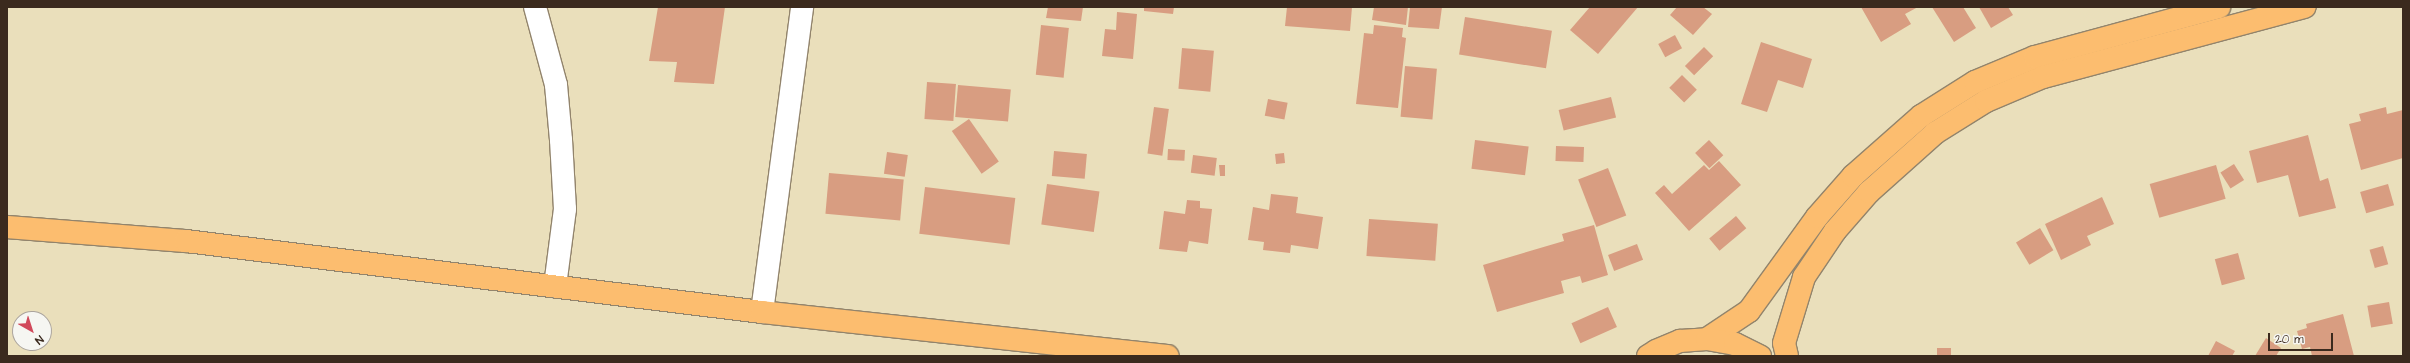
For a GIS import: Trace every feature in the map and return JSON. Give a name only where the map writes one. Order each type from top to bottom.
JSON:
[{"type":"highway","points":[[1707,339],[1749,311],[1785,264],[1817,217],[1854,176],[1921,116],[1975,82],[2035,57],[2219,7]]},
{"type":"highway","points":[[1787,356],[1784,342],[1804,277],[1834,231],[1869,192],[1935,133],[1986,101],[2043,77],[2305,7]]},
{"type":"highway","points":[[7,227],[186,241],[1096,352],[1168,356]]},
{"type":"highway","points":[[1648,356],[1680,341],[1707,339],[1735,344],[1760,356]]},
{"type":"street","points":[[535,7],[556,85],[561,140],[565,209],[555,286]]},
{"type":"street","points":[[762,312],[802,7]]},
{"type":"building","points":[[658,7],[725,7],[714,84],[674,82],[677,62],[649,61]]},
{"type":"building","points":[[1048,7],[1083,7],[1081,21],[1046,18]]},
{"type":"building","points":[[1144,7],[1174,7],[1173,14],[1144,11]]},
{"type":"building","points":[[1287,7],[1352,7],[1350,31],[1285,26]]},
{"type":"building","points":[[1374,7],[1408,7],[1406,25],[1372,20]]},
{"type":"building","points":[[1410,7],[1442,7],[1439,29],[1408,27]]},
{"type":"building","points":[[1590,7],[1638,7],[1598,54],[1570,30]]},
{"type":"building","points":[[1677,7],[1703,7],[1712,14],[1693,35],[1670,15]]},
{"type":"building","points":[[1861,7],[1918,7],[1905,14],[1911,24],[1881,42]]},
{"type":"building","points":[[1932,7],[1963,7],[1976,28],[1954,42]]},
{"type":"building","points":[[1979,7],[2008,7],[2013,15],[1991,28]]},
{"type":"building","points":[[1117,12],[1137,14],[1133,59],[1102,56],[1105,29],[1116,30]]},
{"type":"building","points":[[1465,17],[1552,31],[1546,68],[1459,55]]},
{"type":"building","points":[[1041,25],[1069,28],[1064,78],[1036,75]]},
{"type":"building","points":[[1374,25],[1403,28],[1402,37],[1406,38],[1398,108],[1356,104],[1364,33],[1373,34]]},
{"type":"building","points":[[1675,35],[1682,48],[1665,57],[1658,44]]},
{"type":"building","points":[[1761,42],[1812,59],[1803,88],[1778,80],[1767,112],[1741,104]]},
{"type":"building","points":[[1704,47],[1713,56],[1694,75],[1685,66]]},
{"type":"building","points":[[1182,48],[1214,51],[1210,92],[1178,89]]},
{"type":"building","points":[[1405,66],[1437,69],[1432,120],[1401,117]]},
{"type":"building","points":[[1682,75],[1697,90],[1684,103],[1669,88]]},
{"type":"building","points":[[927,82],[956,84],[953,121],[924,119]]},
{"type":"building","points":[[958,85],[1011,90],[1008,121],[955,117]]},
{"type":"building","points":[[1611,97],[1616,117],[1564,130],[1559,110]]},
{"type":"building","points":[[1268,99],[1288,103],[1284,120],[1265,116]]},
{"type":"building","points":[[1154,107],[1169,109],[1162,156],[1147,154]]},
{"type":"building","points":[[2386,107],[2387,114],[2403,110],[2403,158],[2361,170],[2349,124],[2361,121],[2359,114]]},
{"type":"building","points":[[969,119],[999,162],[982,174],[952,131]]},
{"type":"building","points":[[2308,135],[2320,181],[2328,178],[2336,208],[2299,217],[2288,175],[2257,183],[2249,151]]},
{"type":"building","points":[[1475,140],[1529,147],[1525,175],[1471,169]]},
{"type":"building","points":[[1709,140],[1723,155],[1709,168],[1695,153]]},
{"type":"building","points":[[1556,146],[1584,147],[1583,162],[1555,161]]},
{"type":"building","points":[[1168,149],[1185,150],[1184,161],[1167,160]]},
{"type":"building","points":[[1054,151],[1087,154],[1085,179],[1052,176]]},
{"type":"building","points":[[887,152],[908,155],[905,177],[884,174]]},
{"type":"building","points":[[1284,153],[1285,163],[1276,164],[1275,154]]},
{"type":"building","points":[[1193,155],[1217,158],[1215,176],[1191,173]]},
{"type":"building","points":[[1719,161],[1741,185],[1689,231],[1655,193],[1664,185],[1672,194],[1704,165],[1709,170]]},
{"type":"building","points":[[2234,164],[2244,180],[2230,189],[2220,172]]},
{"type":"building","points":[[1219,165],[1225,165],[1225,176],[1220,176]]},
{"type":"building","points":[[2216,165],[2226,199],[2159,218],[2150,184]]},
{"type":"building","points":[[1608,168],[1626,216],[1596,227],[1578,179]]},
{"type":"building","points":[[829,173],[904,180],[900,220],[825,214]]},
{"type":"building","points":[[1047,184],[1099,191],[1094,232],[1041,225]]},
{"type":"building","points":[[2388,184],[2394,205],[2366,213],[2360,192]]},
{"type":"building","points":[[925,187],[1015,198],[1010,245],[919,234]]},
{"type":"building","points":[[1271,194],[1298,197],[1296,213],[1323,217],[1318,249],[1291,245],[1290,253],[1263,250],[1264,242],[1248,240],[1253,207],[1269,210]]},
{"type":"building","points":[[2102,197],[2114,224],[2087,236],[2091,245],[2061,260],[2045,224]]},
{"type":"building","points":[[1187,200],[1200,201],[1200,208],[1212,209],[1208,244],[1189,241],[1187,252],[1159,249],[1164,211],[1185,214]]},
{"type":"building","points":[[1736,216],[1746,228],[1719,251],[1709,238]]},
{"type":"building","points":[[1369,219],[1438,224],[1435,261],[1366,256]]},
{"type":"building","points":[[1594,225],[1608,275],[1582,283],[1580,276],[1561,281],[1564,293],[1497,312],[1483,265],[1564,241],[1562,234]]},
{"type":"building","points":[[2040,228],[2053,250],[2029,265],[2016,242]]},
{"type":"building","points":[[1637,244],[1643,260],[1614,271],[1608,255]]},
{"type":"building","points":[[2383,246],[2388,264],[2375,268],[2370,250]]},
{"type":"building","points":[[2238,253],[2245,279],[2222,285],[2215,259]]},
{"type":"building","points":[[2389,302],[2393,324],[2371,327],[2367,306]]},
{"type":"building","points":[[1608,307],[1617,327],[1580,343],[1571,323]]},
{"type":"building","points":[[2343,314],[2354,356],[2312,356],[2310,347],[2302,349],[2297,331],[2307,328],[2306,324]]},
{"type":"building","points":[[2266,338],[2281,348],[2276,356],[2255,356]]},
{"type":"building","points":[[2216,341],[2235,351],[2232,356],[2208,356]]},
{"type":"building","points":[[1937,348],[1951,348],[1951,356],[1937,356]]}]
